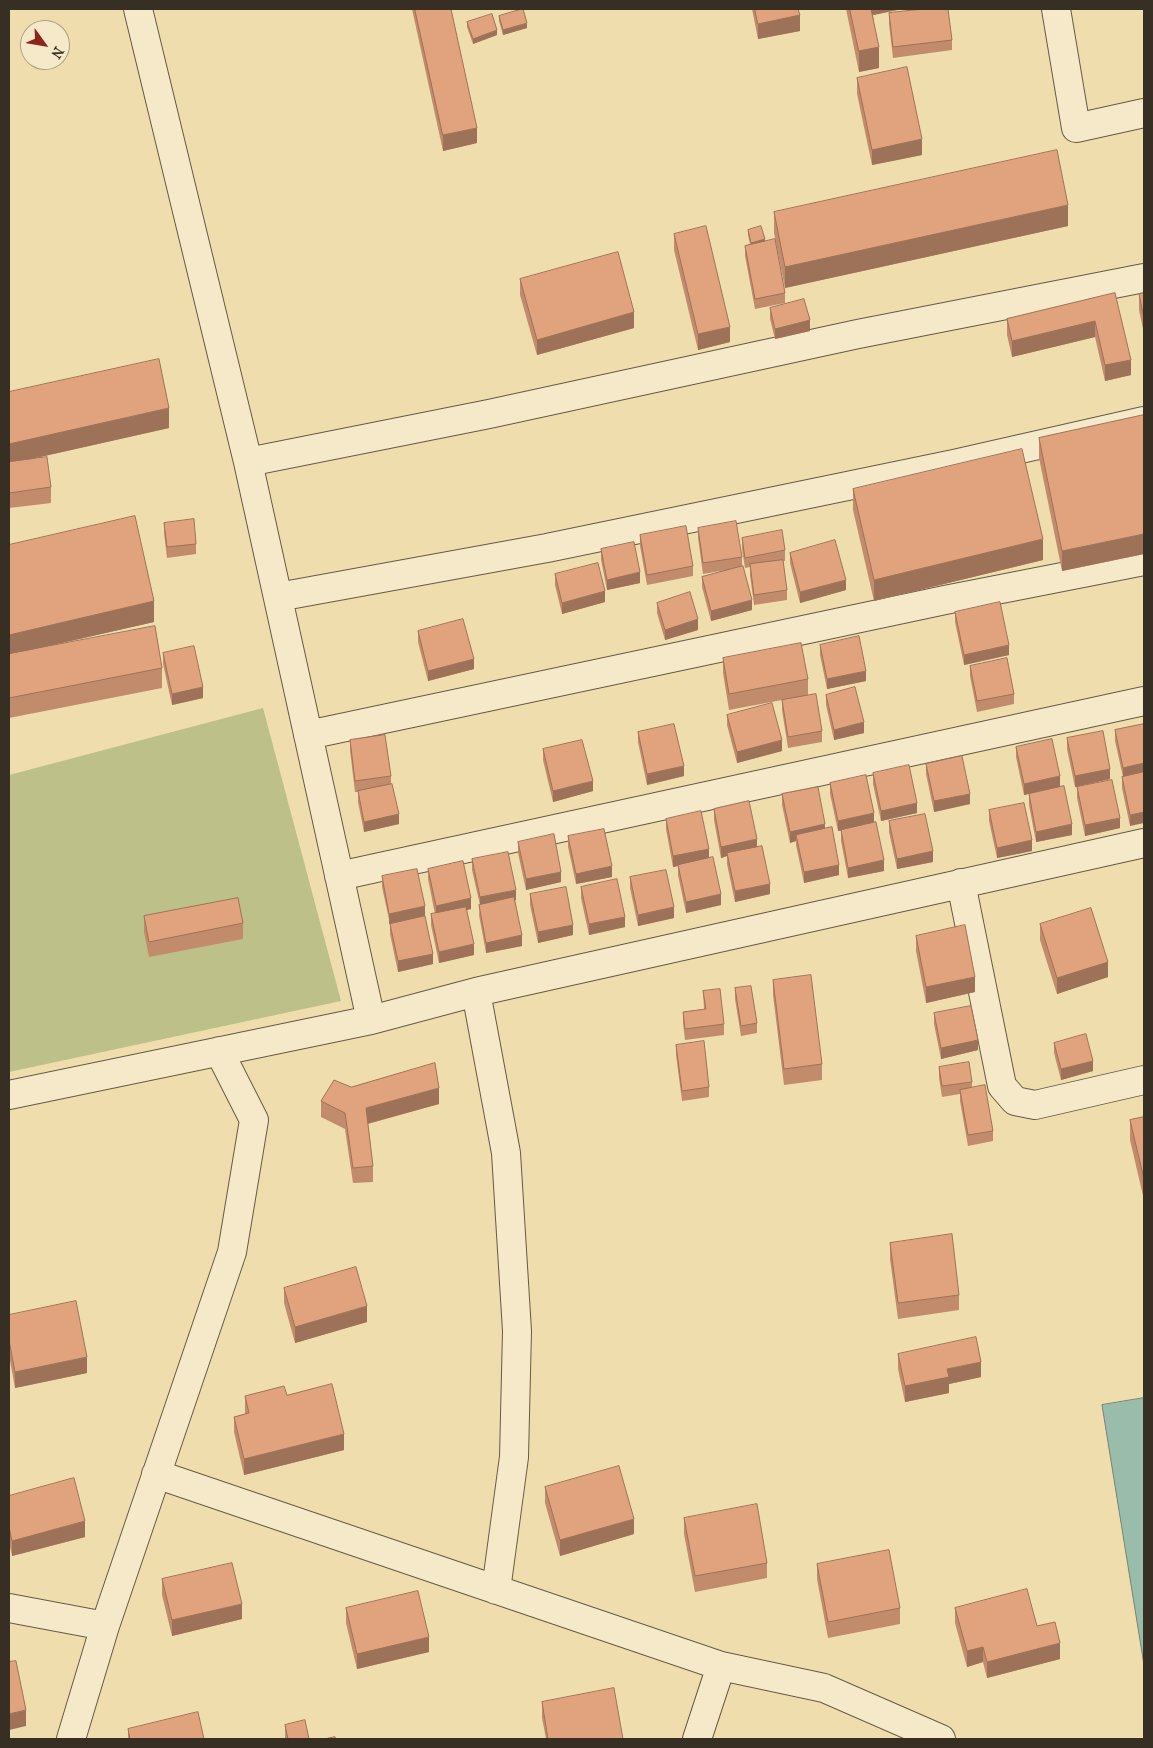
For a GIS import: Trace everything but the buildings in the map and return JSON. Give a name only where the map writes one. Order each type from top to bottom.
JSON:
[{"type":"street","points":[[138,9],[248,462],[371,1020]]},
{"type":"street","points":[[1056,9],[1076,128],[1144,113]]},
{"type":"street","points":[[248,462],[489,414],[858,334],[1144,278]]},
{"type":"street","points":[[278,597],[547,548],[954,464],[1144,421]]},
{"type":"street","points":[[308,735],[867,616],[1144,561]]},
{"type":"street","points":[[339,876],[1144,701]]},
{"type":"street","points":[[9,1095],[371,1020],[476,992],[1144,843]]},
{"type":"street","points":[[961,883],[1002,1086],[1015,1101],[1035,1105],[1144,1080]]},
{"type":"street","points":[[476,992],[506,1153],[517,1331],[514,1457],[496,1590]]},
{"type":"street","points":[[70,1739],[105,1626],[232,1252],[254,1120],[219,1051]]},
{"type":"street","points":[[156,1474],[721,1666],[824,1688],[941,1739]]},
{"type":"street","points":[[9,1608],[105,1626]]},
{"type":"street","points":[[697,1739],[721,1666]]},
{"type":"green space","points":[[263,708],[341,1001],[9,1072],[9,775]]},
{"type":"shaded area","points":[[1144,1398],[1144,1665],[1102,1405]]}]
